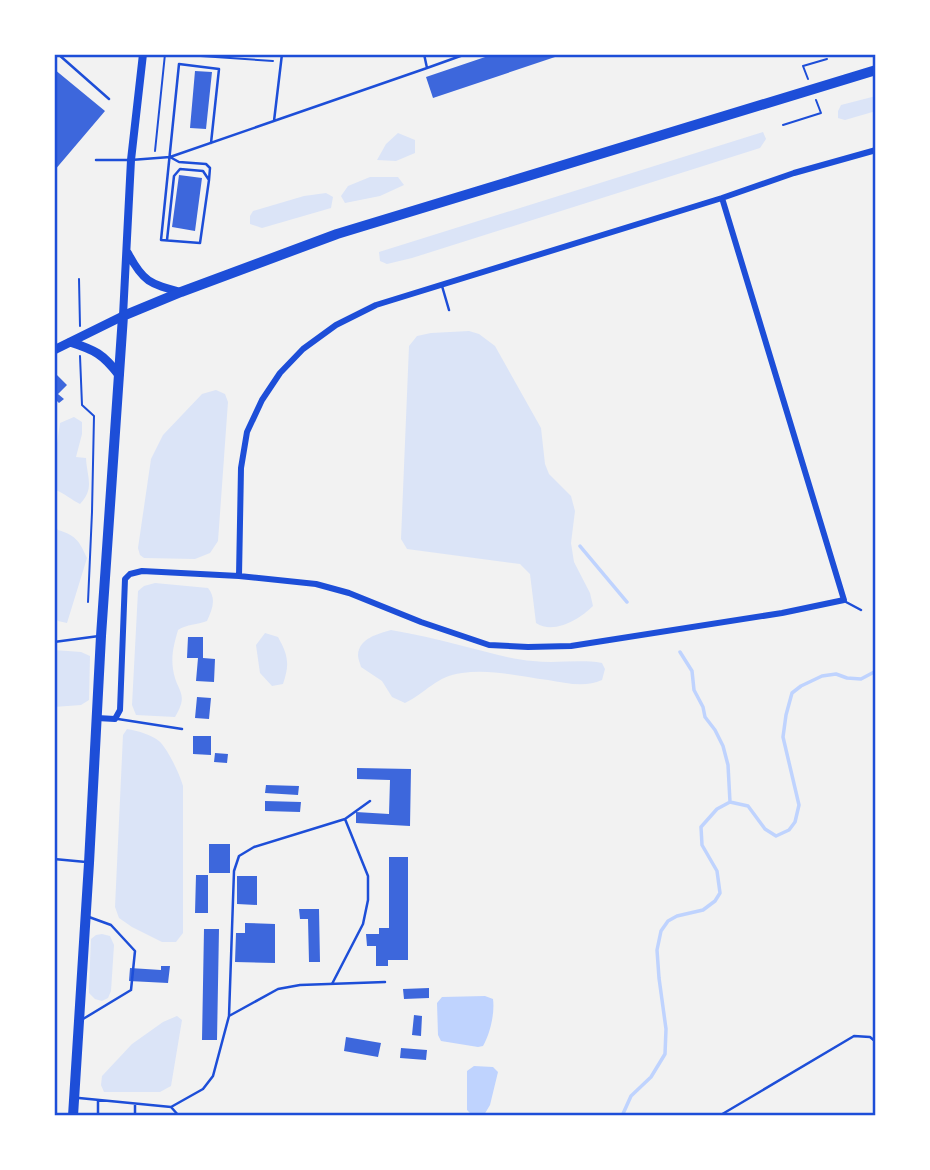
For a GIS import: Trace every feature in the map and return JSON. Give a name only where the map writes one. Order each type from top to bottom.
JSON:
[{"type":"highway","points":[[73,1116],[123,316],[337,234],[876,70]]},
{"type":"main road","points":[[54,350],[123,316],[131,160],[143,54]]},
{"type":"main road","points":[[127,250],[145,279],[181,292]]},
{"type":"main road","points":[[70,342],[93,350],[108,361],[119,375]]},
{"type":"street","points":[[239,576],[241,468],[247,432],[274,382],[303,349],[336,325],[376,305],[722,198],[793,173],[876,150]]},
{"type":"street","points":[[97,718],[115,719],[120,710],[125,579],[130,574],[142,571],[316,583],[489,645],[528,647],[571,646],[782,613],[844,600],[722,198]]},
{"type":"lane","points":[[58,54],[109,99]]},
{"type":"lane","points":[[274,121],[282,54]]},
{"type":"lane","points":[[424,54],[427,68]]},
{"type":"lane","points":[[96,160],[170,157],[466,54]]},
{"type":"lane","points":[[170,157],[179,162],[206,164],[210,168],[200,243],[161,240],[179,64],[219,69],[211,143]]},
{"type":"lane","points":[[167,240],[174,177],[180,169],[203,172],[209,180]]},
{"type":"lane","points":[[441,284],[449,310]]},
{"type":"lane","points":[[844,600],[861,610]]},
{"type":"lane","points":[[54,642],[101,636]]},
{"type":"lane","points":[[115,719],[182,729]]},
{"type":"lane","points":[[73,1098],[171,1107],[203,1089],[213,1076],[229,1016],[234,871],[239,856],[254,848],[345,819],[370,801]]},
{"type":"lane","points":[[332,984],[363,924],[368,900],[368,876],[345,819]]},
{"type":"lane","points":[[54,859],[89,863]]},
{"type":"lane","points":[[78,1021],[131,990],[135,951],[111,925],[86,916]]},
{"type":"lane","points":[[229,1016],[278,989],[300,985],[385,982]]},
{"type":"lane","points":[[719,1116],[854,1036],[870,1037],[876,1042]]},
{"type":"lane","points":[[98,1116],[99,1100]]},
{"type":"lane","points":[[135,1104],[135,1116]]},
{"type":"lane","points":[[171,1107],[179,1116]]},
{"type":"path","points":[[154,158],[166,54]]},
{"type":"path","points":[[171,54],[281,62]]},
{"type":"path","points":[[803,66],[827,59]]},
{"type":"path","points":[[783,125],[821,113]]},
{"type":"path","points":[[79,279],[80,312]]},
{"type":"path","points":[[80,353],[82,405],[93,416],[93,512],[88,602]]},
{"type":"shaded area","points":[[876,96],[876,111],[845,120],[838,118],[841,105]]},
{"type":"shaded area","points":[[763,132],[766,139],[760,148],[412,258],[387,264],[380,261],[379,252]]},
{"type":"shaded area","points":[[398,133],[415,140],[415,153],[396,161],[377,160],[386,144]]},
{"type":"shaded area","points":[[370,177],[398,177],[404,185],[380,196],[345,203],[341,196],[348,186]]},
{"type":"shaded area","points":[[326,193],[333,197],[331,208],[262,228],[250,224],[253,211],[304,196]]},
{"type":"shaded area","points":[[469,331],[479,334],[495,346],[541,428],[545,464],[549,474],[571,496],[575,511],[571,543],[574,562],[590,593],[593,606],[566,624],[551,627],[536,623],[530,574],[520,564],[407,549],[401,539],[409,346],[417,336]]},
{"type":"shaded area","points":[[216,390],[225,394],[228,402],[218,541],[210,553],[195,559],[144,558],[138,548],[151,459],[163,435],[202,394]]},
{"type":"shaded area","points":[[74,417],[82,422],[76,457],[86,458],[89,482],[85,498],[80,504],[54,488],[54,452],[60,423]]},
{"type":"shaded area","points":[[54,524],[58,530],[77,540],[87,558],[67,623],[54,617]]},
{"type":"shaded area","points":[[155,583],[208,588],[213,600],[207,621],[178,630],[172,664],[182,697],[175,717],[136,715],[132,705],[138,591]]},
{"type":"shaded area","points":[[391,630],[514,658],[542,662],[602,663],[605,669],[602,680],[582,684],[494,672],[462,673],[438,681],[405,703],[392,697],[382,681],[361,667],[358,658],[359,649],[365,641]]},
{"type":"shaded area","points":[[265,633],[278,637],[284,649],[287,671],[283,684],[272,686],[260,673],[256,645]]},
{"type":"shaded area","points":[[54,650],[81,652],[90,656],[89,700],[81,705],[54,707]]},
{"type":"shaded area","points":[[127,729],[152,736],[159,741],[173,762],[183,786],[183,933],[176,942],[162,942],[132,927],[119,918],[115,907],[123,735]]},
{"type":"shaded area","points":[[102,934],[110,936],[114,945],[111,991],[108,998],[102,1001],[89,993],[89,986],[91,939]]},
{"type":"shaded area","points":[[177,1016],[182,1020],[171,1086],[160,1092],[104,1092],[101,1085],[102,1076],[132,1044],[163,1022]]},
{"type":"water","points":[[485,996],[493,999],[493,1011],[490,1030],[483,1046],[441,1041],[438,1035],[437,1003],[442,997]]},
{"type":"water","points":[[474,1066],[493,1067],[498,1072],[490,1105],[484,1115],[472,1115],[467,1110],[467,1071]]},
{"type":"building","points":[[494,54],[561,55],[433,98],[426,77]]},
{"type":"building","points":[[54,69],[105,111],[54,171]]},
{"type":"building","points":[[195,71],[212,72],[206,129],[190,128]]},
{"type":"building","points":[[179,175],[202,178],[195,231],[172,227]]},
{"type":"building","points":[[56,374],[67,385],[58,394],[64,399],[59,403],[54,398]]},
{"type":"building","points":[[188,637],[203,637],[203,658],[215,659],[214,682],[196,681],[198,658],[187,658]]},
{"type":"building","points":[[197,697],[211,698],[209,719],[195,718]]},
{"type":"building","points":[[193,736],[211,736],[211,755],[193,754]]},
{"type":"building","points":[[215,753],[228,754],[227,763],[214,762]]},
{"type":"building","points":[[357,768],[411,769],[410,826],[356,823],[356,812],[389,814],[390,780],[357,779]]},
{"type":"building","points":[[266,785],[299,786],[298,795],[265,793]]},
{"type":"building","points":[[265,801],[301,802],[300,812],[265,811]]},
{"type":"building","points":[[209,844],[230,844],[230,873],[209,873]]},
{"type":"building","points":[[389,857],[408,857],[408,960],[388,960],[388,966],[376,966],[376,946],[367,946],[366,934],[379,934],[379,928],[389,928]]},
{"type":"building","points":[[196,875],[208,875],[208,913],[195,913]]},
{"type":"building","points":[[237,876],[257,876],[257,905],[237,904]]},
{"type":"building","points":[[299,909],[319,909],[320,962],[309,962],[308,919],[300,919]]},
{"type":"building","points":[[245,923],[275,924],[275,963],[235,962],[236,933],[245,933]]},
{"type":"building","points":[[204,929],[219,929],[217,1040],[202,1040]]},
{"type":"building","points":[[161,966],[170,966],[168,983],[129,981],[130,968],[161,970]]},
{"type":"building","points":[[429,988],[429,998],[404,999],[403,989]]},
{"type":"building","points":[[414,1015],[422,1016],[421,1036],[412,1035]]},
{"type":"building","points":[[346,1037],[381,1043],[378,1057],[344,1051]]},
{"type":"building","points":[[401,1048],[427,1050],[426,1060],[400,1058]]},
{"type":"waterway","points":[[580,546],[627,602]]},
{"type":"waterway","points":[[680,652],[692,671],[694,690],[705,717],[723,746],[728,765],[730,802]]},
{"type":"waterway","points":[[622,1116],[631,1096],[651,1077],[665,1054],[666,1029],[657,950],[661,931],[668,921],[677,916],[703,910],[715,901],[720,893],[717,871],[702,845],[701,827],[717,809],[730,802],[748,806],[765,829],[776,836],[789,830],[795,822],[799,805],[783,737],[792,693],[822,676],[836,674],[861,679],[876,671]]}]
